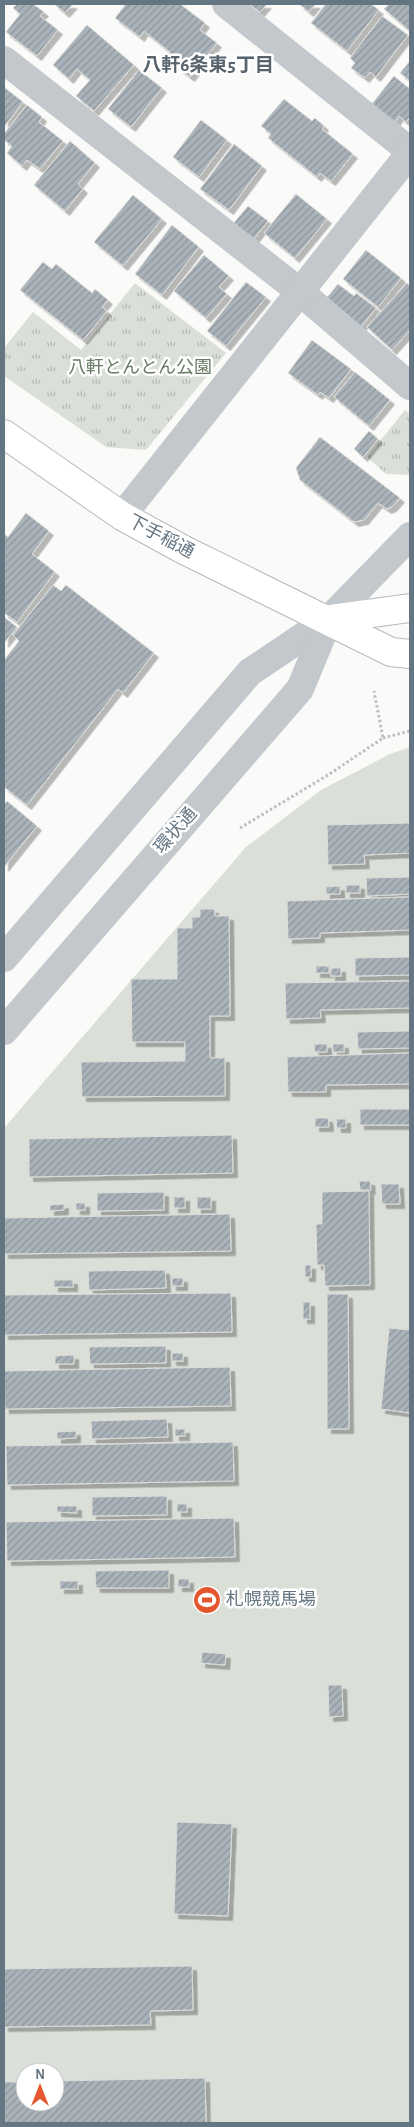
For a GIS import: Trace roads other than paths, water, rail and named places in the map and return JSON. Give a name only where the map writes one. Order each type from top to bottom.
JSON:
[{"type":"main road","name":"下手稲通","points":[[4,434],[122,516],[184,550],[329,620]]},
{"type":"main road","points":[[329,620],[410,608]]},
{"type":"main road","points":[[329,620],[401,653]]},
{"type":"street","points":[[122,516],[410,152],[226,4]]},
{"type":"street","points":[[4,60],[299,291],[410,386]]},
{"type":"street","points":[[4,958],[250,672],[329,620],[410,536]]},
{"type":"street","name":"環状通","points":[[4,1031],[300,689],[329,620]]},
{"type":"place","name":"札幌競馬場","points":[[207,1600]]},
{"type":"district","name":"八軒6条東5丁目","points":[[208,65]]},
{"type":"park label","name":"八軒とんとん公園","points":[[140,368]]}]
